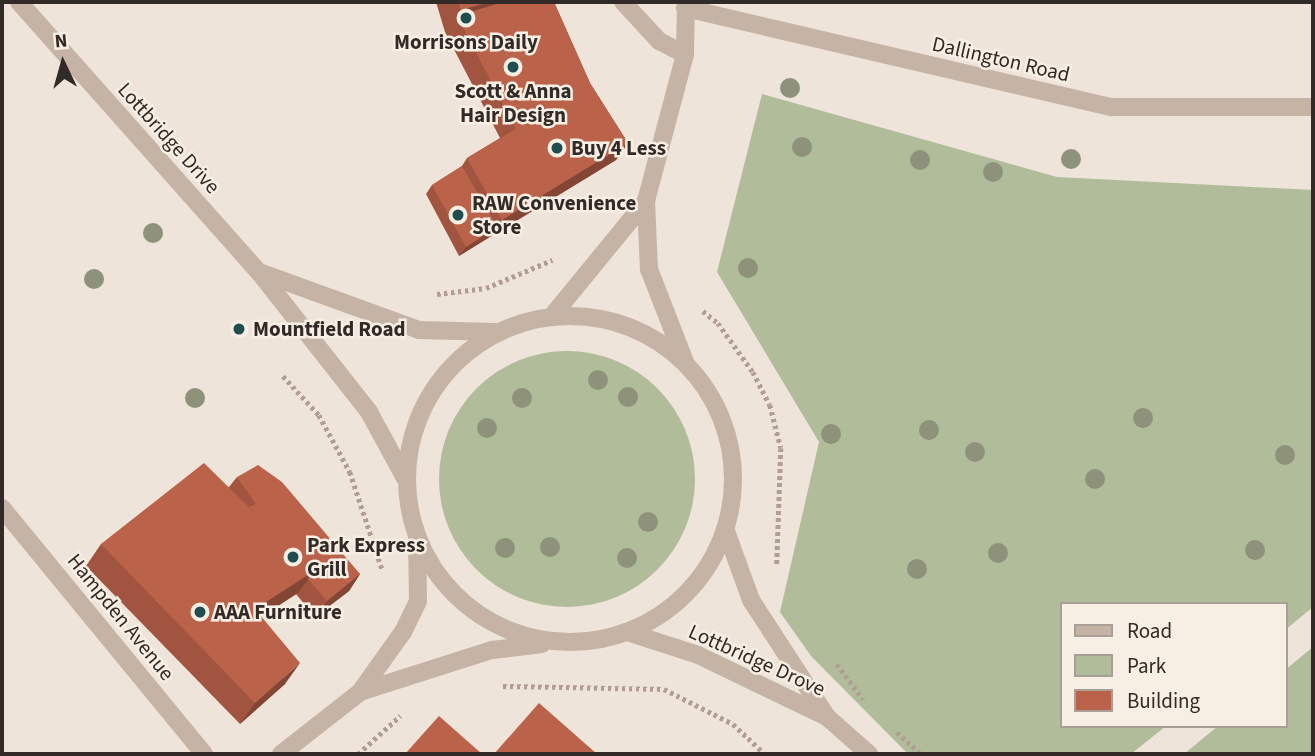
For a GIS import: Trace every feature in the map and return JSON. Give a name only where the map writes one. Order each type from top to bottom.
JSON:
[{"type":"street","name":"Lottbridge Drive","points":[[19,2],[259,272],[369,412],[405,478]]},
{"type":"street","points":[[623,2],[659,41],[685,54]]},
{"type":"street","points":[[685,5],[685,54],[646,201],[649,269],[685,362]]},
{"type":"street","name":"Dallington Road","points":[[685,5],[1112,107],[1313,107]]},
{"type":"street","points":[[552,316],[646,201]]},
{"type":"street","name":"Lottbridge Drive","points":[[259,272],[419,330],[495,332]]},
{"type":"street","points":[[281,754],[360,692],[403,632],[418,601],[417,540],[405,478],[412,433],[430,393],[459,357],[495,332],[552,316],[612,321],[646,333],[685,362],[713,398],[730,440],[734,485],[726,531],[710,563],[688,592],[660,616],[627,632],[592,641],[556,642],[492,650],[360,692]]},
{"type":"street","name":"Hampden Avenue","points":[[2,508],[204,754]]},
{"type":"street","name":"Lottbridge Drove","points":[[726,531],[751,600],[827,717],[869,754]]},
{"type":"street","points":[[417,540],[440,579],[472,611],[512,632],[556,642]]},
{"type":"street","name":"Lottbridge Drove","points":[[627,632],[698,655],[827,717]]},
{"type":"path","points":[[424,295],[486,288],[557,258]]},
{"type":"path","points":[[695,304],[718,324],[753,372],[769,405],[781,448],[777,573]]},
{"type":"path","points":[[284,376],[319,415],[350,472],[386,582]]},
{"type":"path","points":[[831,655],[871,707]]},
{"type":"path","points":[[498,686],[560,684],[664,689],[733,724],[765,754]]},
{"type":"path","points":[[891,726],[921,754]]},
{"type":"green space","points":[[762,94],[1057,177],[1313,190],[1313,607],[1287,628],[1287,602],[1060,602],[1060,728],[1164,728],[1131,754],[908,754],[811,656],[780,612],[819,442],[717,272]]},
{"type":"green space","points":[[554,351],[580,351],[616,360],[638,372],[658,388],[674,408],[686,430],[693,454],[693,504],[686,528],[674,550],[658,570],[638,586],[616,598],[580,607],[554,607],[518,598],[496,586],[476,570],[460,550],[448,528],[439,492],[439,466],[448,430],[460,408],[476,388],[496,372],[518,360]]},
{"type":"green space","points":[[1313,647],[1313,754],[1184,754],[1216,728],[1287,728],[1287,668]]},
{"type":"building","points":[[458,2],[489,2],[461,10]]},
{"type":"building","points":[[503,2],[554,2],[590,83],[628,143],[502,220],[467,158],[516,129],[457,16]]},
{"type":"building","name":"RAW Convenience Store","points":[[462,166],[497,227],[466,247],[432,185]]},
{"type":"building","name":"AAA Furniture","points":[[204,463],[314,571],[255,609],[300,663],[255,703],[101,544]]},
{"type":"building","points":[[258,465],[282,482],[360,574],[327,601],[308,579],[314,571],[249,507],[256,504],[237,477]]},
{"type":"building","points":[[539,703],[597,754],[494,754]]},
{"type":"building","points":[[439,716],[482,754],[405,754]]},
{"type":"place","name":"Morrisons Daily","points":[[466,18]]},
{"type":"place","name":"Scott & Anna Hair Design","points":[[513,67]]},
{"type":"place","name":"Buy 4 Less","points":[[557,148]]},
{"type":"place","name":"RAW Convenience Store","points":[[458,215]]},
{"type":"place","name":"Mountfield Road","points":[[239,329]]},
{"type":"place","name":"Park Express Grill","points":[[293,557]]},
{"type":"place","name":"AAA Furniture","points":[[200,612]]}]
